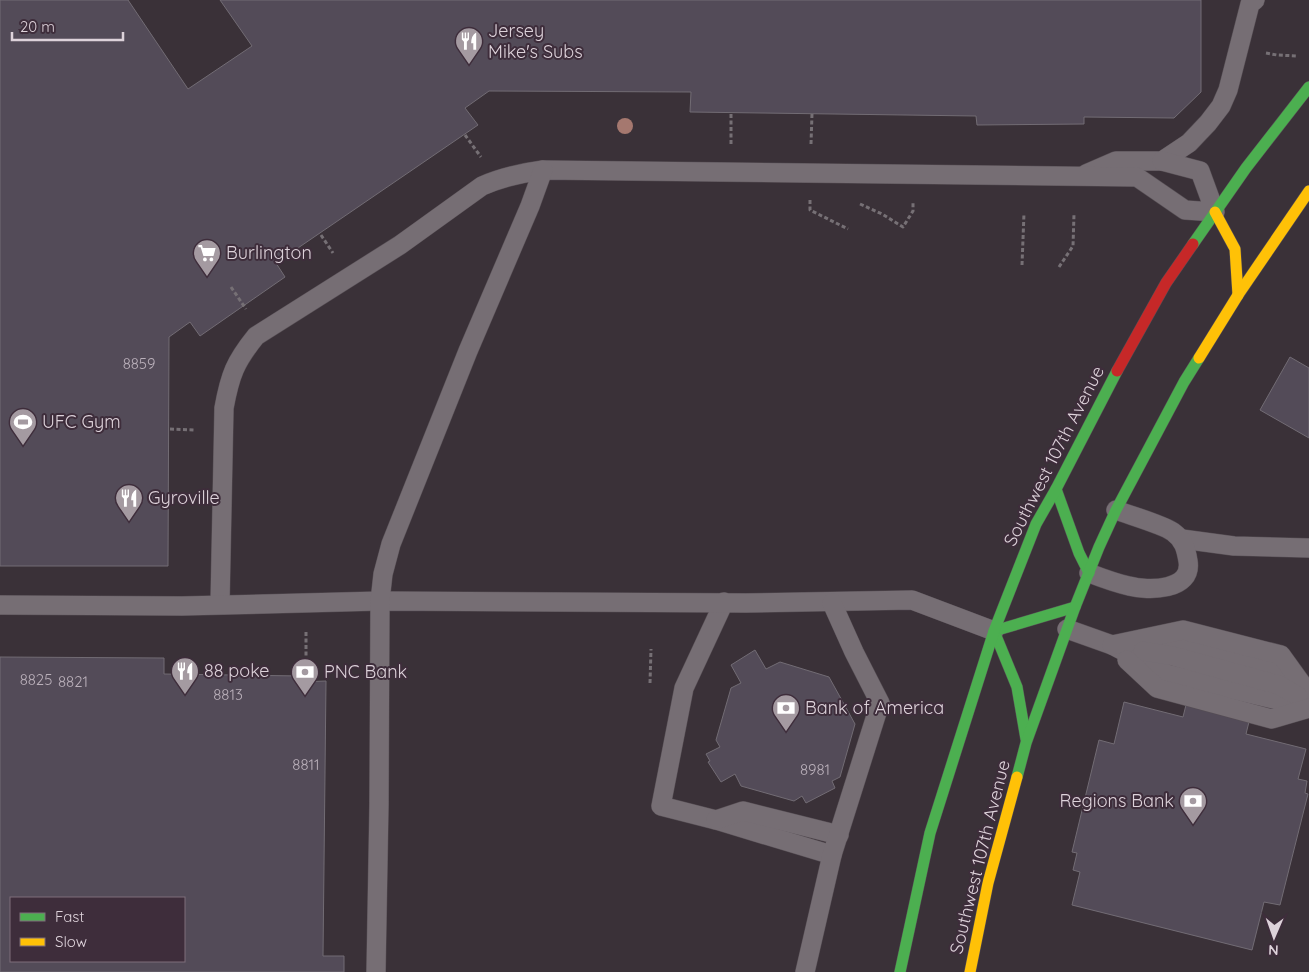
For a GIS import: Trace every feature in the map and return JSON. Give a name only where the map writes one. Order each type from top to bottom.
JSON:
[{"type":"main road","name":"Southwest 107th Avenue","points":[[900,972],[930,833],[994,631],[1036,524],[1121,362],[1166,284],[1246,168],[1309,87]]},
{"type":"main road","name":"Southwest 107th Avenue","points":[[970,972],[988,883],[1026,743],[1088,573],[1116,510],[1184,382],[1238,295],[1309,191]]},
{"type":"main road","points":[[1215,212],[1235,249],[1238,295]]},
{"type":"main road","points":[[1056,489],[1066,512],[1078,554],[1088,573]]},
{"type":"main road","points":[[1026,743],[1017,687],[994,631],[1075,607]]},
{"type":"lane","points":[[1162,161],[1189,143],[1221,106],[1234,70],[1252,2]]},
{"type":"lane","points":[[220,604],[224,408],[230,379],[241,354],[256,336],[400,245],[482,186],[519,173],[543,170],[1078,177],[1137,177],[1185,210],[1215,212],[1200,171],[1162,161],[1116,161],[1078,177]]},
{"type":"lane","points":[[376,972],[380,601],[383,574],[391,544],[429,446],[530,206],[543,170]]},
{"type":"lane","points":[[1088,573],[1131,586],[1174,586],[1185,579],[1189,567],[1182,539],[1171,530],[1116,510]]},
{"type":"lane","points":[[1182,539],[1234,546],[1309,548]]},
{"type":"lane","points":[[0,604],[220,604],[380,601],[832,602],[912,600],[994,631]]},
{"type":"lane","points":[[724,602],[684,688],[661,806],[716,820],[832,855]]},
{"type":"lane","points":[[805,972],[832,855],[880,703],[854,652],[832,602]]},
{"type":"lane","points":[[1067,629],[1112,646],[1172,656],[1279,685],[1309,701]]},
{"type":"lane","points":[[1112,646],[1184,630],[1281,655],[1309,701]]},
{"type":"lane","points":[[1112,646],[1157,688],[1272,719],[1309,701]]},
{"type":"lane","points":[[716,820],[743,811],[839,835]]},
{"type":"path","points":[[1263,52],[1300,56]]},
{"type":"path","points":[[731,114],[731,144]]},
{"type":"path","points":[[811,144],[812,114]]},
{"type":"path","points":[[466,135],[483,159]]},
{"type":"path","points":[[860,204],[904,227],[913,211],[914,195]]},
{"type":"path","points":[[811,206],[810,210],[848,229]]},
{"type":"path","points":[[1022,265],[1024,213]]},
{"type":"path","points":[[1059,267],[1073,246],[1074,214]]},
{"type":"path","points":[[321,235],[338,260]]},
{"type":"path","points":[[231,287],[247,310]]},
{"type":"path","points":[[170,429],[201,430]]},
{"type":"path","points":[[306,627],[306,658]]},
{"type":"path","points":[[650,684],[651,649]]},
{"type":"building","points":[[0,0],[128,0],[188,89],[252,46],[220,0],[1201,0],[1201,92],[1174,118],[1084,117],[1084,124],[977,125],[976,116],[690,112],[691,92],[489,91],[465,108],[478,125],[276,263],[285,277],[200,336],[190,322],[169,337],[168,566],[0,566]]},
{"type":"building","points":[[1290,357],[1309,368],[1309,438],[1260,410]]},
{"type":"building","points":[[1205,628],[1268,644],[1246,734],[1306,749],[1298,779],[1307,781],[1305,793],[1308,794],[1280,905],[1264,902],[1252,950],[1072,905],[1080,872],[1073,870],[1077,853],[1072,852],[1099,740],[1114,744],[1124,702],[1183,717]]},
{"type":"building","name":"Bank of America","points":[[755,650],[766,669],[780,662],[829,677],[855,724],[840,777],[832,781],[835,788],[806,803],[802,796],[794,801],[741,786],[735,774],[721,782],[708,762],[710,761],[706,754],[720,747],[716,740],[731,688],[741,683],[731,665]]},
{"type":"building","points":[[0,657],[164,658],[164,674],[301,676],[301,682],[326,681],[323,956],[344,956],[344,972],[0,972]]},
{"type":"traffic: fast","points":[[1193,244],[1246,168],[1309,87]]},
{"type":"traffic: fast","points":[[1017,777],[1026,743],[1075,607],[1099,547],[1116,510],[1184,382],[1199,358]]},
{"type":"traffic: fast","points":[[900,972],[930,833],[994,631],[1036,524],[1117,371]]},
{"type":"traffic: fast","points":[[1056,489],[1079,553],[1089,573]]},
{"type":"traffic: fast","points":[[1026,739],[1017,687],[994,631],[1075,607]]},
{"type":"traffic: slow","points":[[1199,358],[1238,295],[1309,191]]},
{"type":"traffic: slow","points":[[1215,212],[1235,249],[1238,295]]},
{"type":"traffic: slow","points":[[970,972],[988,883],[1017,777]]},
{"type":"traffic: jam","points":[[1117,371],[1166,283],[1193,244]]},
{"type":"place","name":"Jersey Mike's Subs","points":[[469,65]]},
{"type":"place","name":"Burlington","points":[[207,277]]},
{"type":"place","name":"UFC Gym","points":[[23,446]]},
{"type":"place","name":"Gyroville","points":[[129,522]]},
{"type":"place","name":"88 poke","points":[[185,695]]},
{"type":"place","name":"PNC Bank","points":[[305,696]]},
{"type":"place","name":"Bank of America","points":[[786,732]]},
{"type":"place","name":"Regions Bank","points":[[1193,825]]}]
